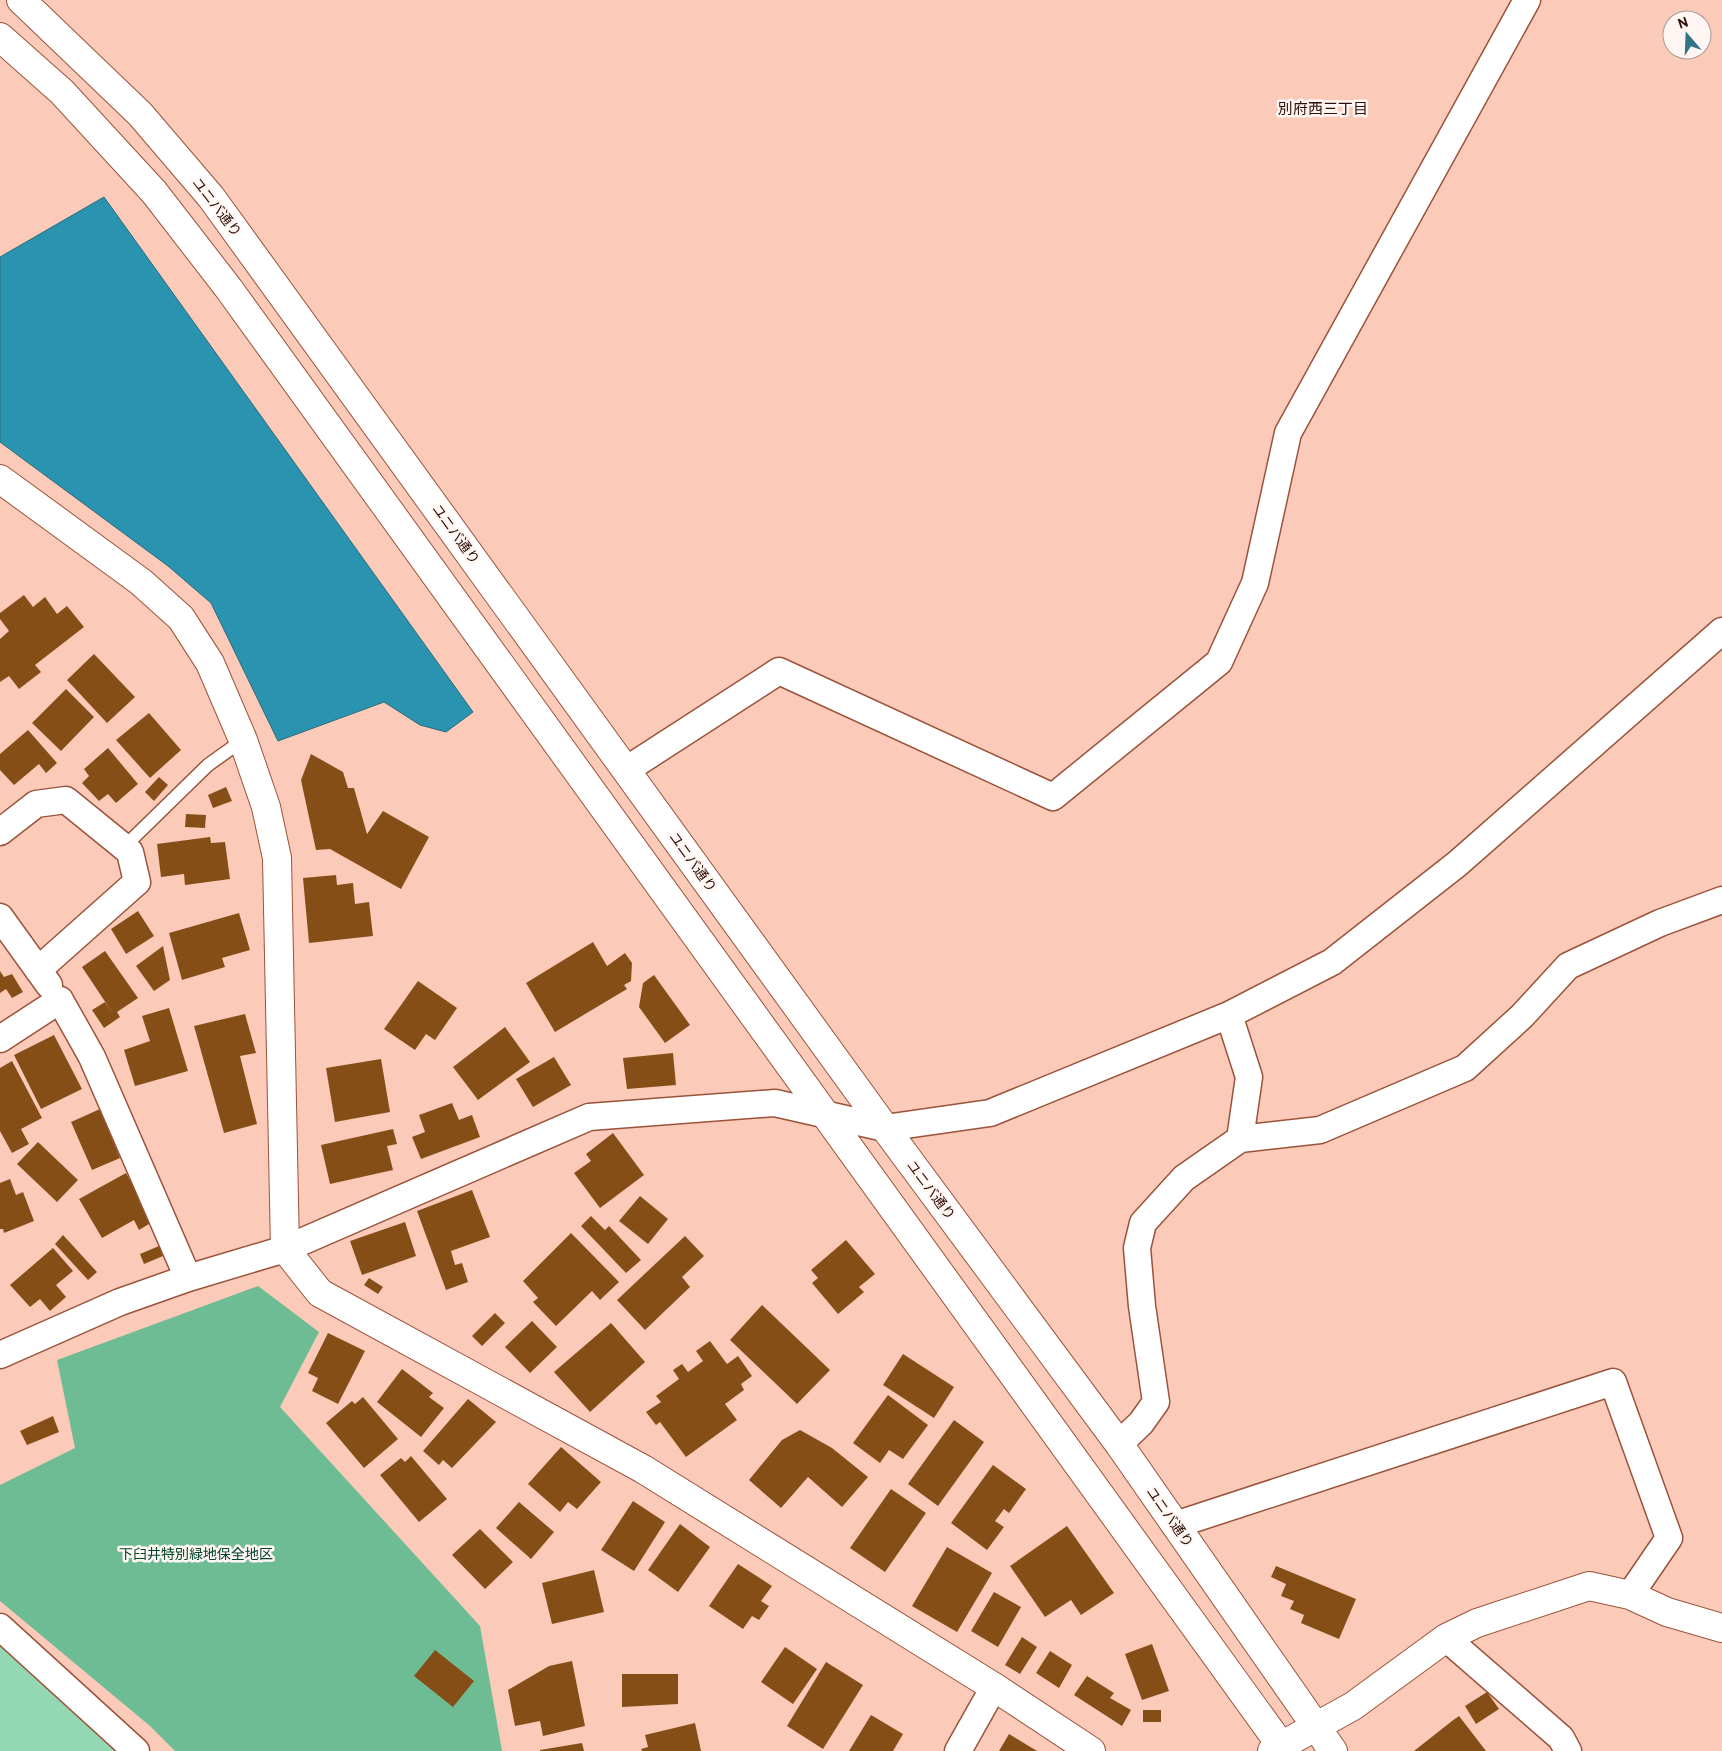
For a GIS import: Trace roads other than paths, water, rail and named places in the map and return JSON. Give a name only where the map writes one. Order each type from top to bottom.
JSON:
[{"type":"street","points":[[626,770],[779,671],[1053,797],[1219,662],[1255,583],[1288,432],[1527,0]]},
{"type":"street","name":"ユニバ通り","points":[[24,2],[140,114],[211,197],[885,1128],[1119,1444],[1333,1751]]},
{"type":"street","points":[[0,37],[62,92],[154,192],[229,289],[825,1114],[1279,1749],[1315,1726],[1353,1706],[1446,1638],[1477,1623],[1589,1586],[1630,1595],[1667,1612],[1722,1628]]},
{"type":"street","points":[[0,478],[141,582],[181,618],[210,663],[243,740],[266,807],[277,858],[285,1249],[320,1293],[643,1469],[994,1687],[1091,1751]]},
{"type":"street","points":[[0,1355],[120,1302],[188,1278],[285,1249],[589,1117],[775,1102],[885,1128],[990,1113],[1229,1015],[1332,962],[1457,864],[1722,631]]},
{"type":"street","points":[[0,832],[36,804],[66,800],[130,852],[137,882],[38,970]]},
{"type":"street","points":[[1119,1444],[1141,1423],[1156,1402],[1142,1306],[1137,1248],[1143,1223],[1184,1178],[1240,1139],[1320,1130],[1465,1068],[1522,1016],[1568,966],[1660,924],[1722,900]]},
{"type":"street","points":[[0,917],[60,1000],[92,1057],[188,1278]]},
{"type":"street","points":[[0,1040],[60,1000]]},
{"type":"street","points":[[1229,1015],[1249,1078],[1240,1139]]},
{"type":"street","points":[[1175,1525],[1613,1382],[1669,1538],[1630,1595]]},
{"type":"street","points":[[0,1627],[136,1751]]},
{"type":"street","points":[[1446,1638],[1558,1747]]},
{"type":"street","points":[[958,1751],[994,1687]]},
{"type":"lane","points":[[124,847],[208,765],[243,740]]},
{"type":"water","points":[[104,197],[473,712],[446,732],[420,725],[384,702],[278,741],[211,603],[168,566],[0,442],[0,257]]},
{"type":"district","name":"別府西三丁目","points":[[1323,109]]},
{"type":"park label","name":"下臼井特別緑地保全地区","points":[[196,1554]]}]
